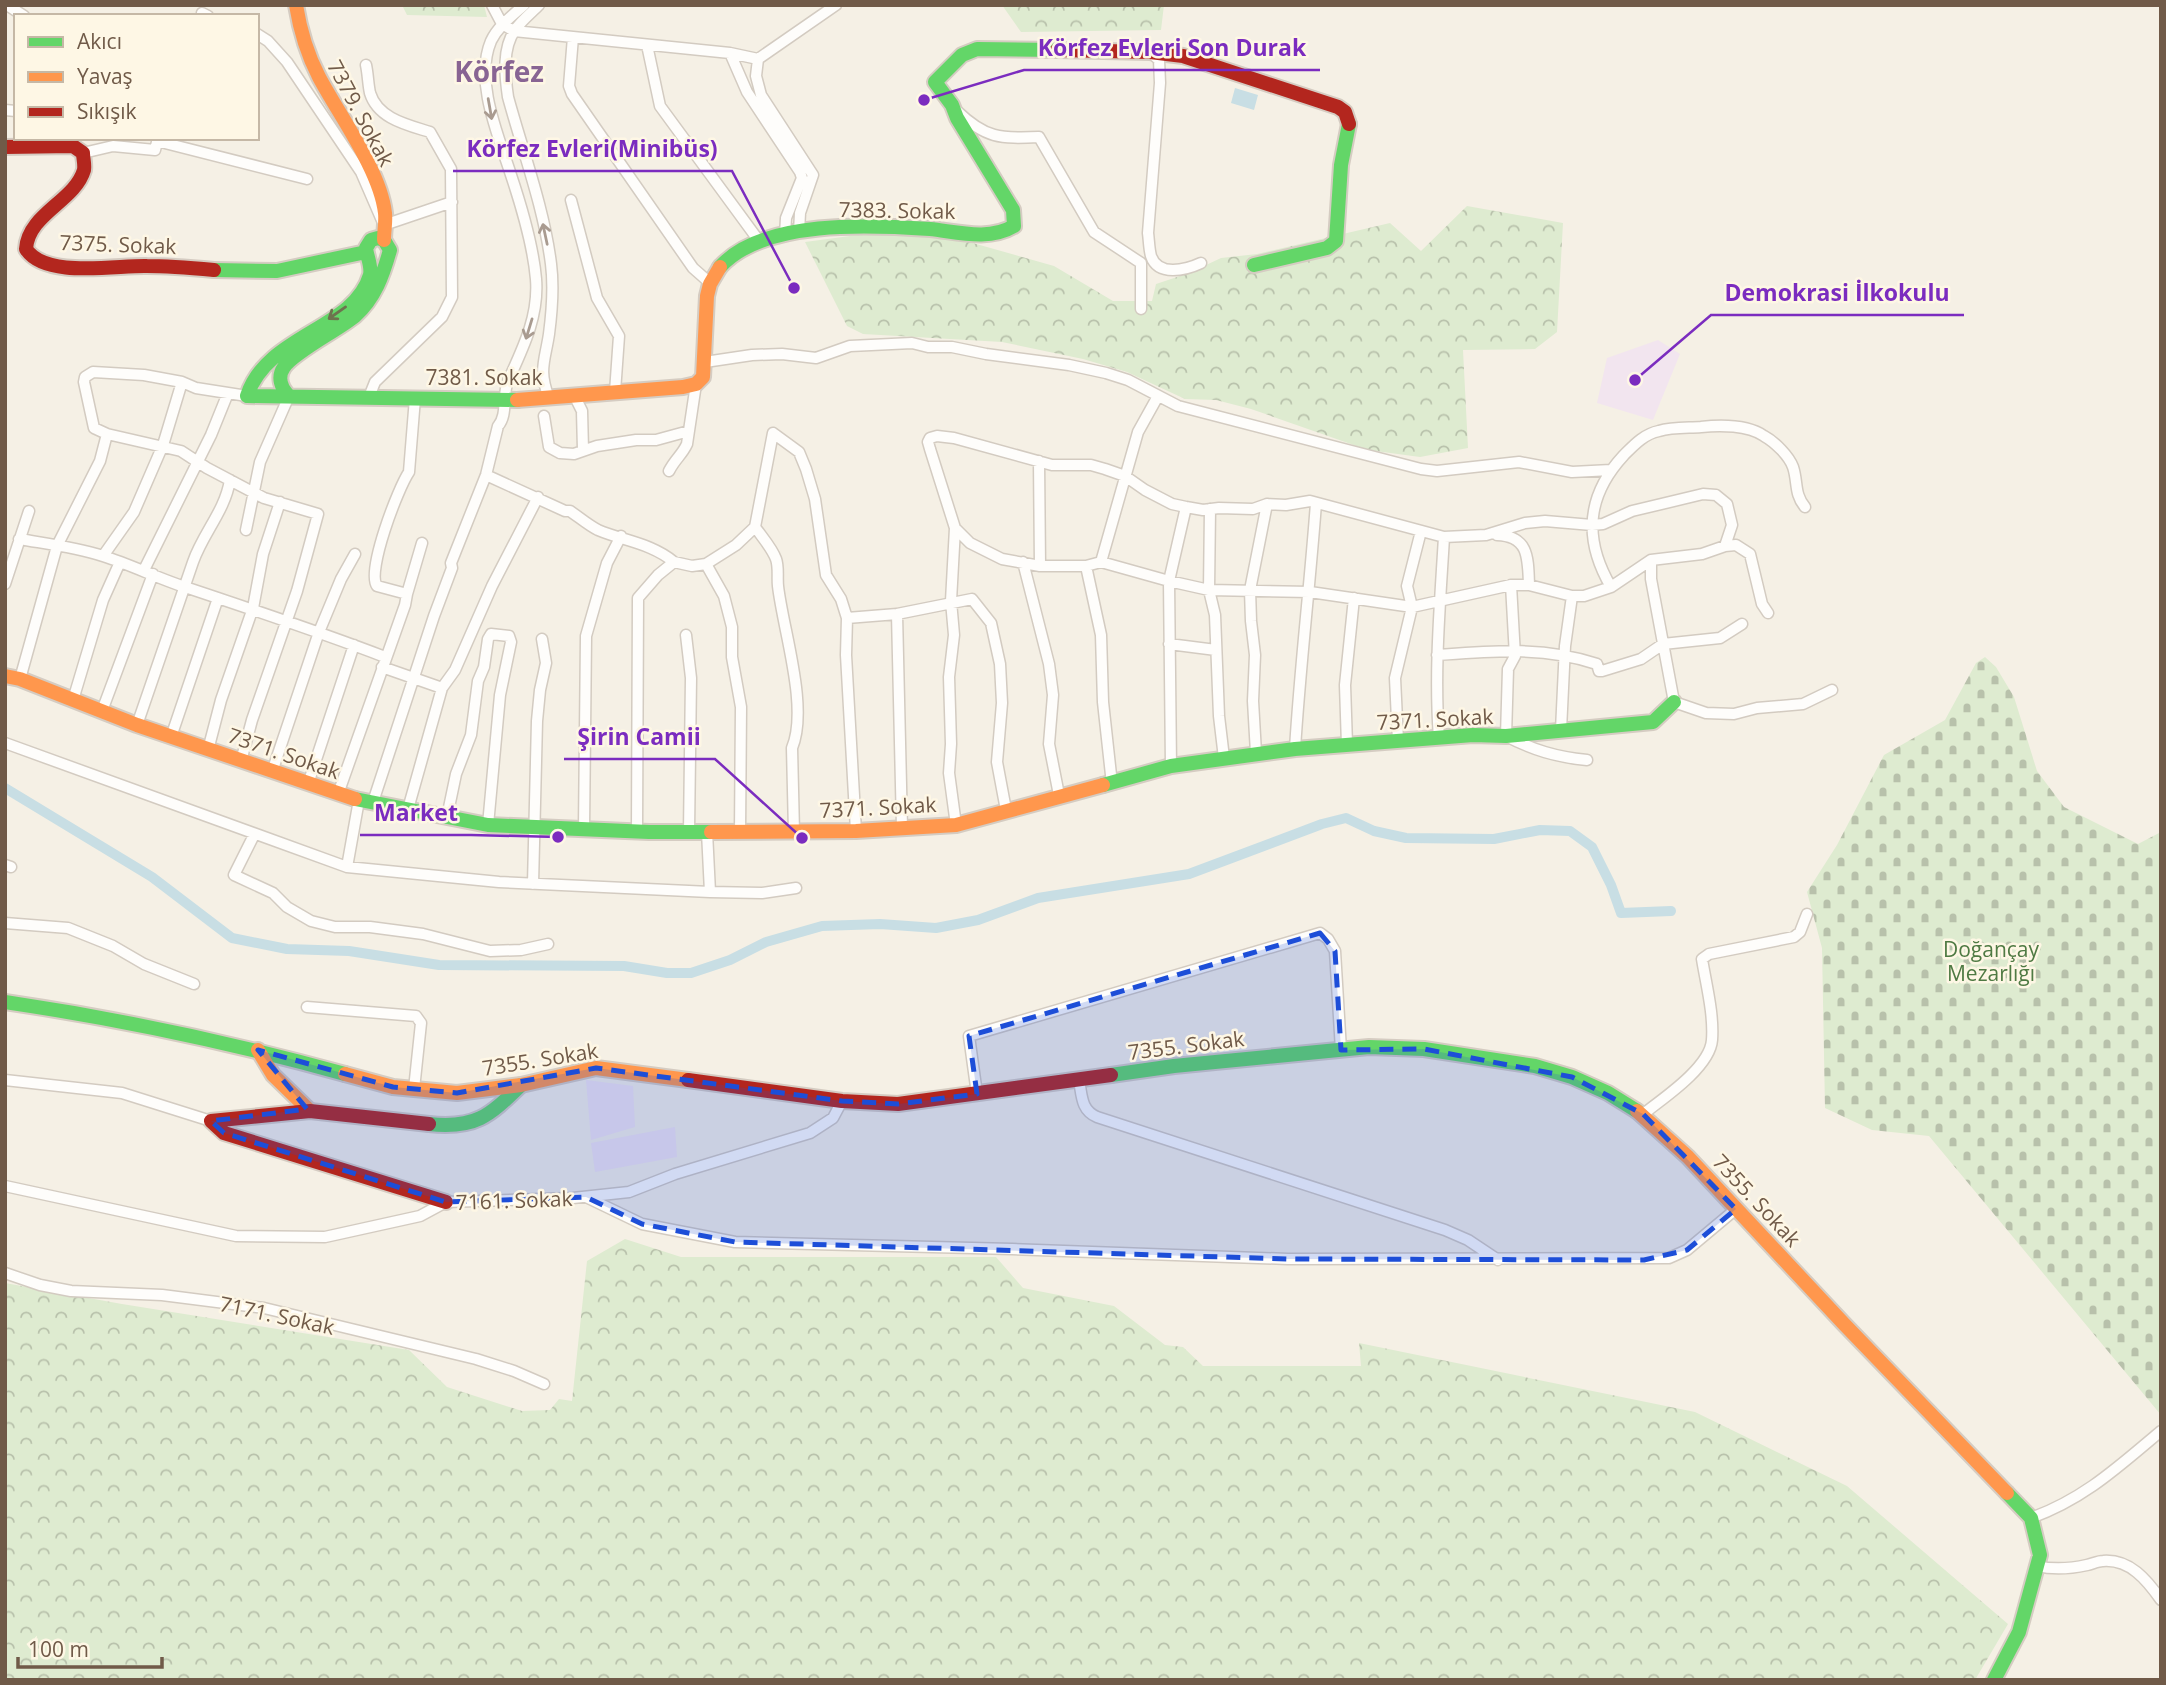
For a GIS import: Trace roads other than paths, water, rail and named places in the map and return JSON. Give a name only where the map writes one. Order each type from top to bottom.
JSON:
[{"type":"street","name":"7379. Sokak","points":[[289,396],[281,385],[281,371],[295,357],[356,315],[380,284],[389,246],[384,233],[386,213],[365,155],[330,99],[305,51],[296,5]]},
{"type":"street","points":[[492,5],[502,24],[514,30],[758,59],[836,5]]},
{"type":"street","points":[[347,867],[366,801],[415,678],[434,616],[453,568],[451,563],[486,475],[498,426],[503,421],[507,383],[532,323],[536,303],[536,278],[527,228],[493,123],[488,93],[487,57],[492,40],[502,24],[524,5]]},
{"type":"street","points":[[539,5],[514,30],[506,63],[508,97],[546,233],[551,266],[549,338],[542,362],[548,398]]},
{"type":"street","points":[[259,35],[287,62],[361,172],[384,233]]},
{"type":"street","points":[[573,37],[569,86],[572,94],[693,268],[710,283]]},
{"type":"street","points":[[647,45],[660,106],[759,241]]},
{"type":"street","name":"7383. Sokak","points":[[705,362],[707,292],[715,271],[729,255],[759,241],[792,233],[858,227],[927,229],[975,234],[1007,232],[1014,226],[1013,209],[957,118],[952,105],[935,82],[962,55],[977,49],[1150,52]]},
{"type":"street","points":[[1150,52],[1159,60],[1160,83],[1148,233],[1151,257],[1157,265],[1167,270],[1201,263]]},
{"type":"street","points":[[1150,52],[1183,56],[1338,107],[1345,112],[1349,123],[1340,164],[1336,241],[1327,248],[1254,265]]},
{"type":"street","points":[[730,54],[747,92],[800,172],[802,178],[786,218],[792,233]]},
{"type":"street","points":[[758,59],[757,76],[761,95],[813,175],[792,233]]},
{"type":"street","points":[[366,65],[370,95],[379,107],[393,120],[430,132],[452,169],[452,297],[442,317],[375,382],[369,397]]},
{"type":"street","points":[[952,105],[973,127],[993,136],[1038,137],[1094,232],[1141,263],[1142,309]]},
{"type":"street","points":[[5,147],[73,146],[83,153],[113,146],[155,150],[158,140],[307,179]]},
{"type":"street","name":"7375. Sokak","points":[[83,153],[85,167],[75,184],[26,239],[26,250],[33,258],[62,267],[160,266],[204,270],[277,271],[367,255]]},
{"type":"street","points":[[571,200],[597,298],[619,336],[615,392]]},
{"type":"street","points":[[241,761],[252,720],[297,591],[318,514],[264,498],[181,451],[107,434],[94,428],[84,382],[89,373],[144,374],[197,388],[247,396],[256,375],[279,353],[344,309],[359,295],[371,270],[367,255],[370,241],[452,202]]},
{"type":"street","points":[[367,255],[376,262],[387,258]]},
{"type":"street","points":[[669,471],[675,459],[683,452],[696,384],[703,377],[705,362],[752,355],[782,354],[816,358],[850,346],[912,344],[952,347],[1069,365],[1128,380],[1178,406],[1421,469],[1437,471],[1519,463],[1572,472],[1611,470]]},
{"type":"street","points":[[103,556],[134,512],[163,445],[181,382]]},
{"type":"street","name":"7381. Sokak","points":[[247,396],[504,400],[696,384]]},
{"type":"street","points":[[102,711],[149,572],[228,393]]},
{"type":"street","points":[[246,530],[260,462],[289,396]]},
{"type":"street","points":[[574,396],[582,411],[583,450]]},
{"type":"street","points":[[1101,562],[1138,432],[1158,396]]},
{"type":"street","points":[[407,594],[377,586],[374,577],[387,523],[402,482],[409,472],[415,398]]},
{"type":"street","points":[[544,416],[547,443],[551,450],[560,453],[574,454],[636,440],[656,440],[689,431]]},
{"type":"street","points":[[1611,587],[1598,560],[1592,525],[1593,510],[1611,470],[1642,438],[1659,430],[1720,425],[1763,435],[1778,447],[1792,464],[1797,497],[1805,507]]},
{"type":"street","points":[[486,475],[570,511],[596,529],[653,549],[674,562],[692,566],[706,564],[736,545],[755,527],[773,433],[799,452],[815,499],[826,575],[841,599],[847,618],[846,655],[856,831]]},
{"type":"street","points":[[20,679],[57,546],[100,461],[107,434]]},
{"type":"street","points":[[956,825],[950,773],[950,677],[954,635],[951,601],[955,528],[928,442],[930,438],[954,438],[1052,465],[1091,465],[1125,476],[1145,490],[1186,507],[1253,509],[1267,504],[1286,505],[1310,501],[1444,537],[1510,535],[1520,542],[1527,556],[1529,585]]},
{"type":"street","points":[[1039,461],[1040,566]]},
{"type":"street","points":[[137,725],[204,534],[213,525],[230,480]]},
{"type":"street","points":[[1486,535],[1525,523],[1545,521],[1603,524],[1632,511],[1703,494],[1716,495],[1727,504],[1732,524],[1726,546]]},
{"type":"street","points":[[408,809],[442,688],[455,670],[477,618],[538,497]]},
{"type":"street","points":[[208,750],[221,700],[253,608],[263,554],[280,502]]},
{"type":"street","points":[[1295,749],[1316,503]]},
{"type":"street","points":[[1256,754],[1253,701],[1255,655],[1250,590],[1267,504]]},
{"type":"street","points":[[1171,766],[1169,581],[1186,507]]},
{"type":"street","points":[[1210,509],[1209,590],[1215,615],[1219,716],[1224,758]]},
{"type":"street","points":[[5,583],[29,511]]},
{"type":"street","points":[[755,527],[776,560],[778,586],[795,678],[796,728],[792,748],[794,832]]},
{"type":"street","points":[[955,528],[970,543],[987,553],[1002,559],[1040,566],[1086,566],[1101,562],[1209,590],[1310,592],[1412,607],[1511,584],[1529,585],[1572,596],[1593,594],[1611,587],[1651,561],[1702,554],[1735,545],[1750,554],[1762,604],[1768,612]]},
{"type":"street","points":[[1398,741],[1395,678],[1412,607],[1407,586],[1421,531]]},
{"type":"street","points":[[584,829],[586,636],[607,563],[621,536]]},
{"type":"street","points":[[1439,738],[1436,688],[1444,537]]},
{"type":"street","points":[[19,539],[57,546],[66,545],[253,608],[354,645],[415,678],[442,688]]},
{"type":"street","points":[[338,794],[405,605],[422,542]]},
{"type":"street","points":[[272,772],[319,632],[341,579],[355,554]]},
{"type":"street","points":[[1651,561],[1651,579],[1674,702],[1706,713],[1734,714],[1757,708],[1803,704],[1832,690]]},
{"type":"street","points":[[74,700],[103,600],[120,562]]},
{"type":"street","points":[[637,832],[638,598],[658,575],[674,562]]},
{"type":"street","points":[[1023,562],[1049,664],[1053,695],[1049,744],[1059,795]]},
{"type":"street","points":[[706,564],[724,596],[732,627],[732,657],[740,707],[740,832]]},
{"type":"street","points":[[1086,566],[1101,635],[1103,702],[1112,784]]},
{"type":"street","points":[[1511,584],[1515,656],[1508,669],[1506,736],[1559,758],[1587,760]]},
{"type":"street","points":[[1561,730],[1564,656],[1572,596]]},
{"type":"street","points":[[171,737],[218,597]]},
{"type":"street","points":[[847,618],[897,614],[971,598],[991,623],[1000,664],[1002,703],[997,762],[1006,810]]},
{"type":"street","points":[[1347,745],[1345,685],[1354,598]]},
{"type":"street","points":[[897,614],[902,828]]},
{"type":"street","points":[[477,618],[491,634],[509,636],[511,642],[500,695],[488,825]]},
{"type":"street","points":[[1437,655],[1515,650],[1556,653],[1597,664],[1599,671],[1602,671],[1641,659],[1662,644],[1720,638],[1742,624]]},
{"type":"street","points":[[447,817],[456,774],[471,735],[478,681],[491,634]]},
{"type":"street","points":[[686,635],[691,678],[689,832]]},
{"type":"street","points":[[533,884],[537,720],[546,663],[542,639]]},
{"type":"street","points":[[1169,644],[1216,650]]},
{"type":"street","points":[[308,784],[354,645]]},
{"type":"street","name":"7371. Sokak","points":[[5,676],[20,679],[208,750],[366,801],[488,825],[637,832],[856,831],[956,825],[1171,766],[1295,749],[1439,738],[1506,736],[1653,722],[1674,702]]},
{"type":"street","points":[[5,743],[347,867],[533,884],[762,893],[796,888]]},
{"type":"street","points":[[707,832],[710,892]]},
{"type":"street","points":[[254,835],[234,875],[273,893],[287,907],[311,921],[335,927],[370,927],[423,934],[489,951],[521,950],[548,944]]},
{"type":"street","points":[[1643,1114],[1676,1090],[1710,1051],[1711,1021],[1702,959],[1709,954],[1794,937],[1800,932],[1807,914]]},
{"type":"street","points":[[5,923],[68,928],[194,984]]},
{"type":"street","points":[[977,1094],[968,1036],[1320,933],[1328,939],[1335,951],[1342,1049]]},
{"type":"street","name":"7355. Sokak","points":[[5,1002],[100,1016],[258,1050],[393,1087],[457,1093],[521,1085],[596,1068],[842,1101],[898,1104],[1174,1066],[1369,1047],[1424,1049],[1535,1066],[1608,1093],[1643,1114],[1688,1157],[2031,1518]]},
{"type":"street","points":[[307,1007],[416,1016],[421,1023],[414,1089]]},
{"type":"street","points":[[258,1050],[262,1061],[278,1080],[310,1111]]},
{"type":"street","points":[[5,1080],[122,1093],[211,1121],[310,1111],[450,1126],[476,1121],[492,1113],[521,1085]]},
{"type":"street","points":[[1079,1080],[1084,1107],[1088,1113],[1097,1117],[1445,1230],[1468,1240],[1499,1260]]},
{"type":"street","name":"7161. Sokak","points":[[5,1185],[236,1236],[326,1237],[420,1216],[446,1202],[586,1197],[629,1192],[675,1174],[810,1133],[833,1118],[842,1101]]},
{"type":"street","points":[[211,1121],[224,1133],[446,1202]]},
{"type":"street","points":[[586,1197],[642,1224],[735,1242],[1012,1248],[1288,1259],[1669,1258],[1697,1243],[1736,1209]]},
{"type":"street","name":"7171. Sokak","points":[[5,1273],[40,1285],[71,1291],[162,1294],[264,1308],[476,1359],[544,1384]]},
{"type":"street","points":[[1994,1680],[2019,1632],[2040,1555],[2031,1518],[2059,1508],[2098,1485],[2161,1431]]},
{"type":"street","points":[[2037,1566],[2061,1569],[2102,1561],[2113,1562],[2141,1574],[2161,1600]]},
{"type":"water","points":[[1235,88],[1258,95],[1254,110],[1231,103]]},
{"type":"waterway","points":[[5,788],[152,877],[232,938],[287,949],[349,951],[439,965],[624,966],[667,973],[691,973],[730,960],[766,942],[822,926],[880,924],[936,928],[978,920],[1038,898],[1189,874],[1322,824],[1346,818],[1374,831],[1406,838],[1494,839],[1540,830],[1570,831],[1592,847],[1611,885],[1621,913],[1671,911]]},
{"type":"place","name":"Körfez Evleri Son Durak","points":[[924,100]]},
{"type":"place","name":"Körfez Evleri(Minibüs)","points":[[794,288]]},
{"type":"place","name":"Demokrasi İlkokulu","points":[[1635,380]]},
{"type":"place","name":"Market","points":[[558,837]]},
{"type":"place","name":"Şirin Camii","points":[[802,838]]},
{"type":"district","name":"Körfez","points":[[499,71]]},
{"type":"park label","name":"Doğançay Mezarlığı","points":[[1991,961]]}]
